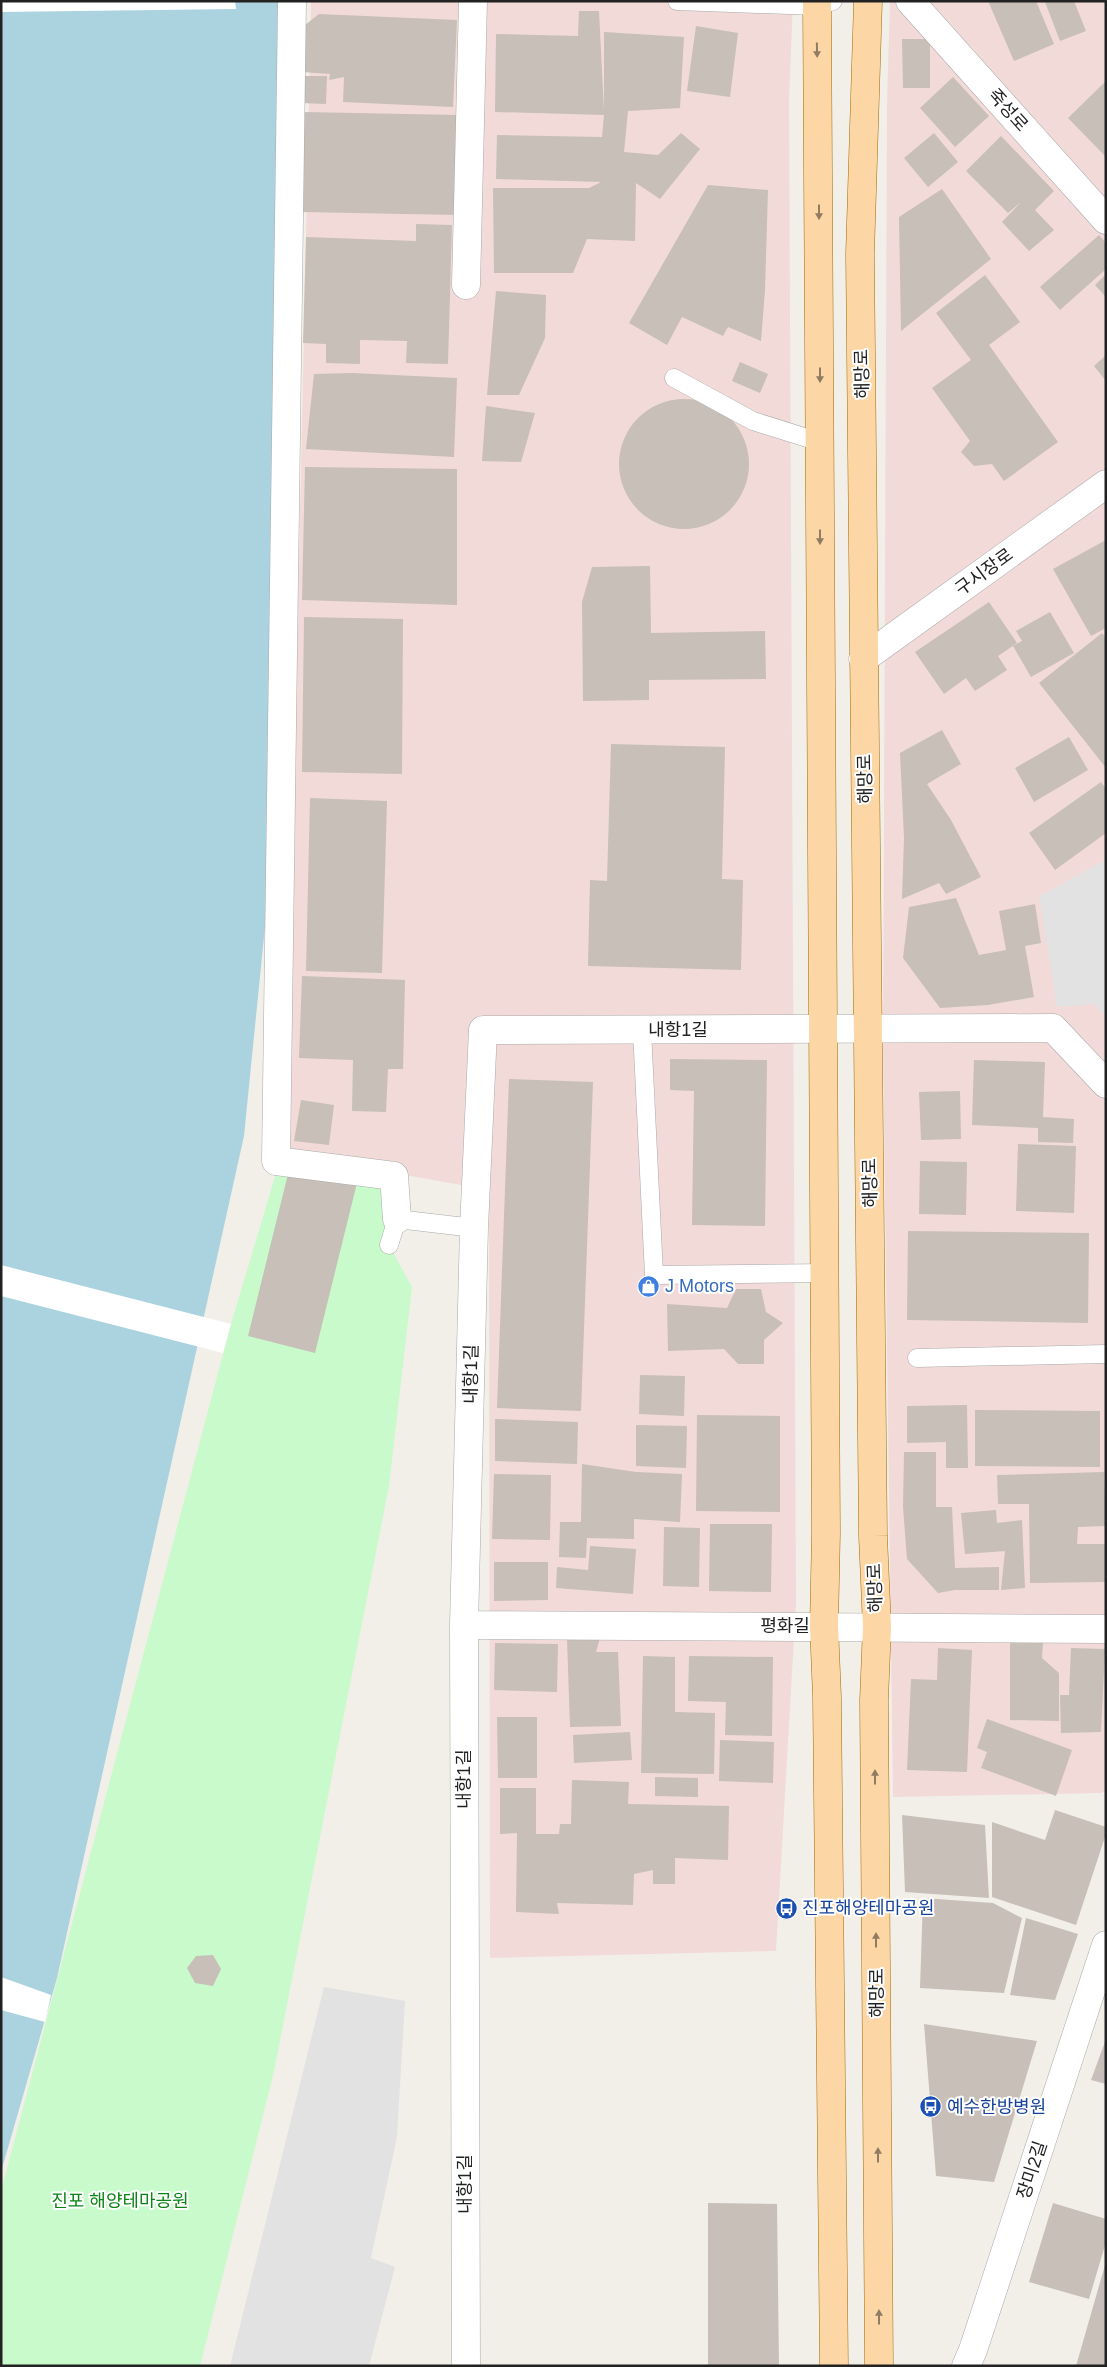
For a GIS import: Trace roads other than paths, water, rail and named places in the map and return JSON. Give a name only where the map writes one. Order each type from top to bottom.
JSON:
[{"type":"main road","name":"해망로","points":[[868,1],[860,254],[873,1536],[877,1627],[874,1710],[879,2366]]},
{"type":"main road","points":[[822,3],[820,442],[826,1532],[824,1626],[827,1697],[834,2366]]},
{"type":"street","points":[[292,1],[276,1162],[394,1176],[397,1219]]},
{"type":"street","points":[[466,285],[473,1]]},
{"type":"street","name":"죽성로","points":[[910,1],[1106,220]]},
{"type":"street","name":"구시장로","points":[[863,659],[1106,484]]},
{"type":"street","name":"내항1길","points":[[466,2366],[464,1625],[474,1228],[483,1030],[823,1031],[1053,1028],[1106,1084]]},
{"type":"street","name":"평화길","points":[[464,1625],[1106,1629]]},
{"type":"street","name":"장미2길","points":[[966,2366],[1106,1945]]},
{"type":"lane","points":[[677,1],[822,3]]},
{"type":"lane","points":[[674,378],[752,421],[820,442]]},
{"type":"lane","points":[[642,1030],[654,1275],[824,1273]]},
{"type":"lane","points":[[389,1245],[397,1219],[474,1228]]},
{"type":"lane","points":[[917,1358],[1106,1354]]},
{"type":"water","points":[[1,1],[282,1],[278,797],[244,1136],[57,1978],[1,2172]]},
{"type":"place","name":"J Motors","points":[[649,1286]]},
{"type":"place","name":"진포해양테마공원","points":[[786,1908]]},
{"type":"place","name":"예수한방병원","points":[[931,2107]]},
{"type":"park label","name":"진포 해양테마공원","points":[[120,2201]]}]
